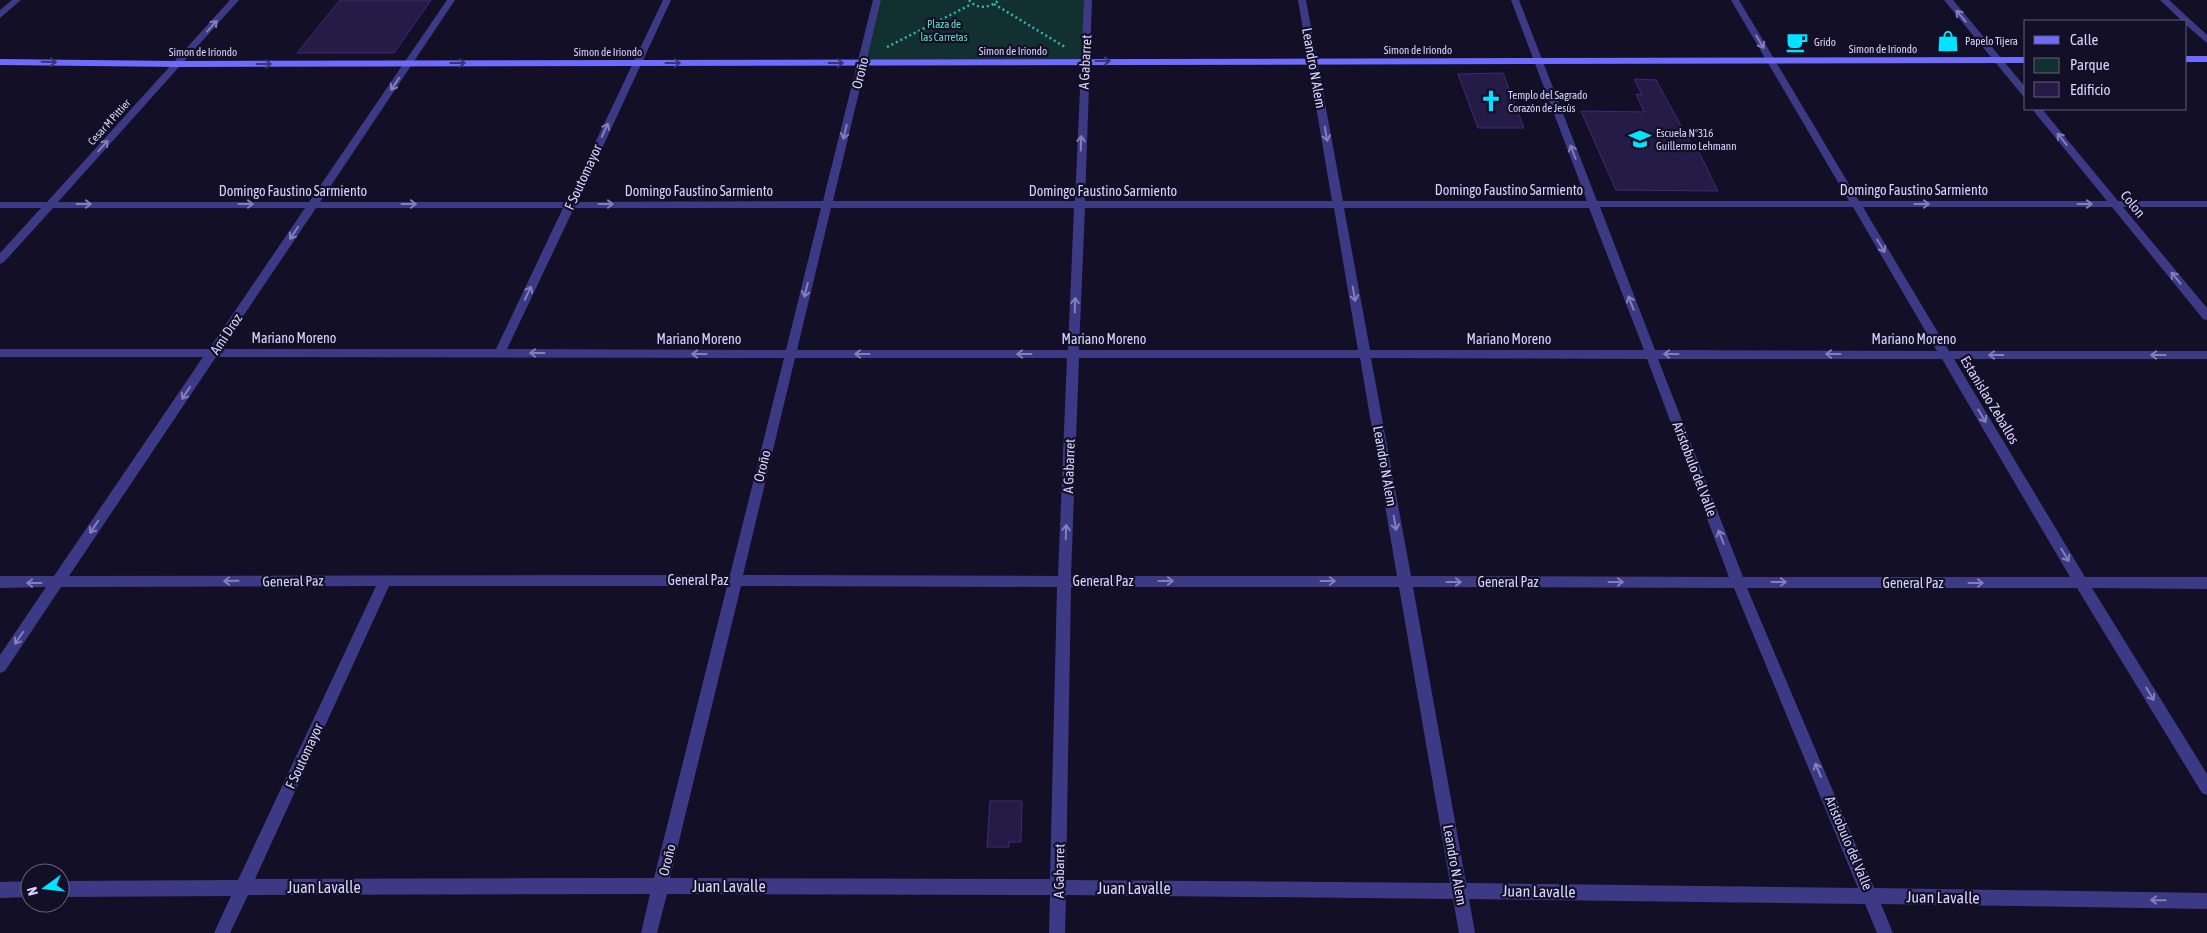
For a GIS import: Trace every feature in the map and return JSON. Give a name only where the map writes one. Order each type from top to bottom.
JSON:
[{"type":"main road","points":[[2187,59],[2207,59]]},
{"type":"main road","name":"Simon de Iriondo","points":[[0,62],[178,64],[2024,60]]},
{"type":"street","points":[[0,16],[17,0]]},
{"type":"street","name":"Cesar M Pittier","points":[[0,260],[235,0]]},
{"type":"street","name":"Ami Droz","points":[[0,667],[451,0]]},
{"type":"street","name":"F Soutomayor","points":[[500,353],[667,0]]},
{"type":"street","name":"Oroño","points":[[648,933],[877,0]]},
{"type":"street","name":"A Gabarret","points":[[1057,933],[1064,581],[1088,0]]},
{"type":"street","name":"Leandro N Alem","points":[[1302,0],[1467,933]]},
{"type":"street","name":"Aristobulo del Valle","points":[[1515,0],[1738,582],[1885,933]]},
{"type":"street","name":"Estanislao Zeballos","points":[[1735,0],[2081,583],[2207,788]]},
{"type":"street","points":[[1948,0],[2024,92]]},
{"type":"street","points":[[2164,0],[2186,20]]},
{"type":"street","points":[[2187,21],[2207,40]]},
{"type":"street","name":"Colon","points":[[2038,110],[2207,316]]},
{"type":"street","name":"Domingo Faustino Sarmiento","points":[[0,204],[2207,204]]},
{"type":"street","name":"Mariano Moreno","points":[[0,353],[2207,355]]},
{"type":"street","name":"F Soutomayor","points":[[222,933],[385,580]]},
{"type":"street","name":"General Paz","points":[[0,582],[734,580],[2207,583]]},
{"type":"street","name":"Juan Lavalle","points":[[70,889],[660,886],[1459,890],[2207,901]]},
{"type":"street","points":[[0,890],[20,889]]},
{"type":"path","points":[[969,0],[972,4],[980,7],[994,4],[999,0]]},
{"type":"path","points":[[880,51],[972,4]]},
{"type":"path","points":[[994,4],[1070,50]]},
{"type":"green space","name":"Plaza de las Carretas","points":[[877,0],[1088,0],[1084,61],[862,63]]},
{"type":"building","points":[[340,0],[431,0],[394,53],[297,53]]},
{"type":"building","name":"Templo del Sagrado Corazón de Jesùs","points":[[1503,73],[1524,128],[1478,128],[1458,74]]},
{"type":"building","name":"Escuela Nº316 Guillermo Lehmann","points":[[1634,79],[1656,80],[1692,146],[1696,146],[1718,191],[1616,190],[1581,111],[1644,112],[1636,94],[1642,95]]},
{"type":"building","points":[[990,801],[1022,801],[1021,842],[1009,842],[1009,847],[987,847]]},
{"type":"place","name":"Papelo Tijera","points":[[1948,41]]},
{"type":"place","name":"Grido","points":[[1797,42]]},
{"type":"place","name":"Templo del Sagrado Corazón de Jesùs","points":[[1491,101]]},
{"type":"place","name":"Escuela Nº316 Guillermo Lehmann","points":[[1640,139]]}]
